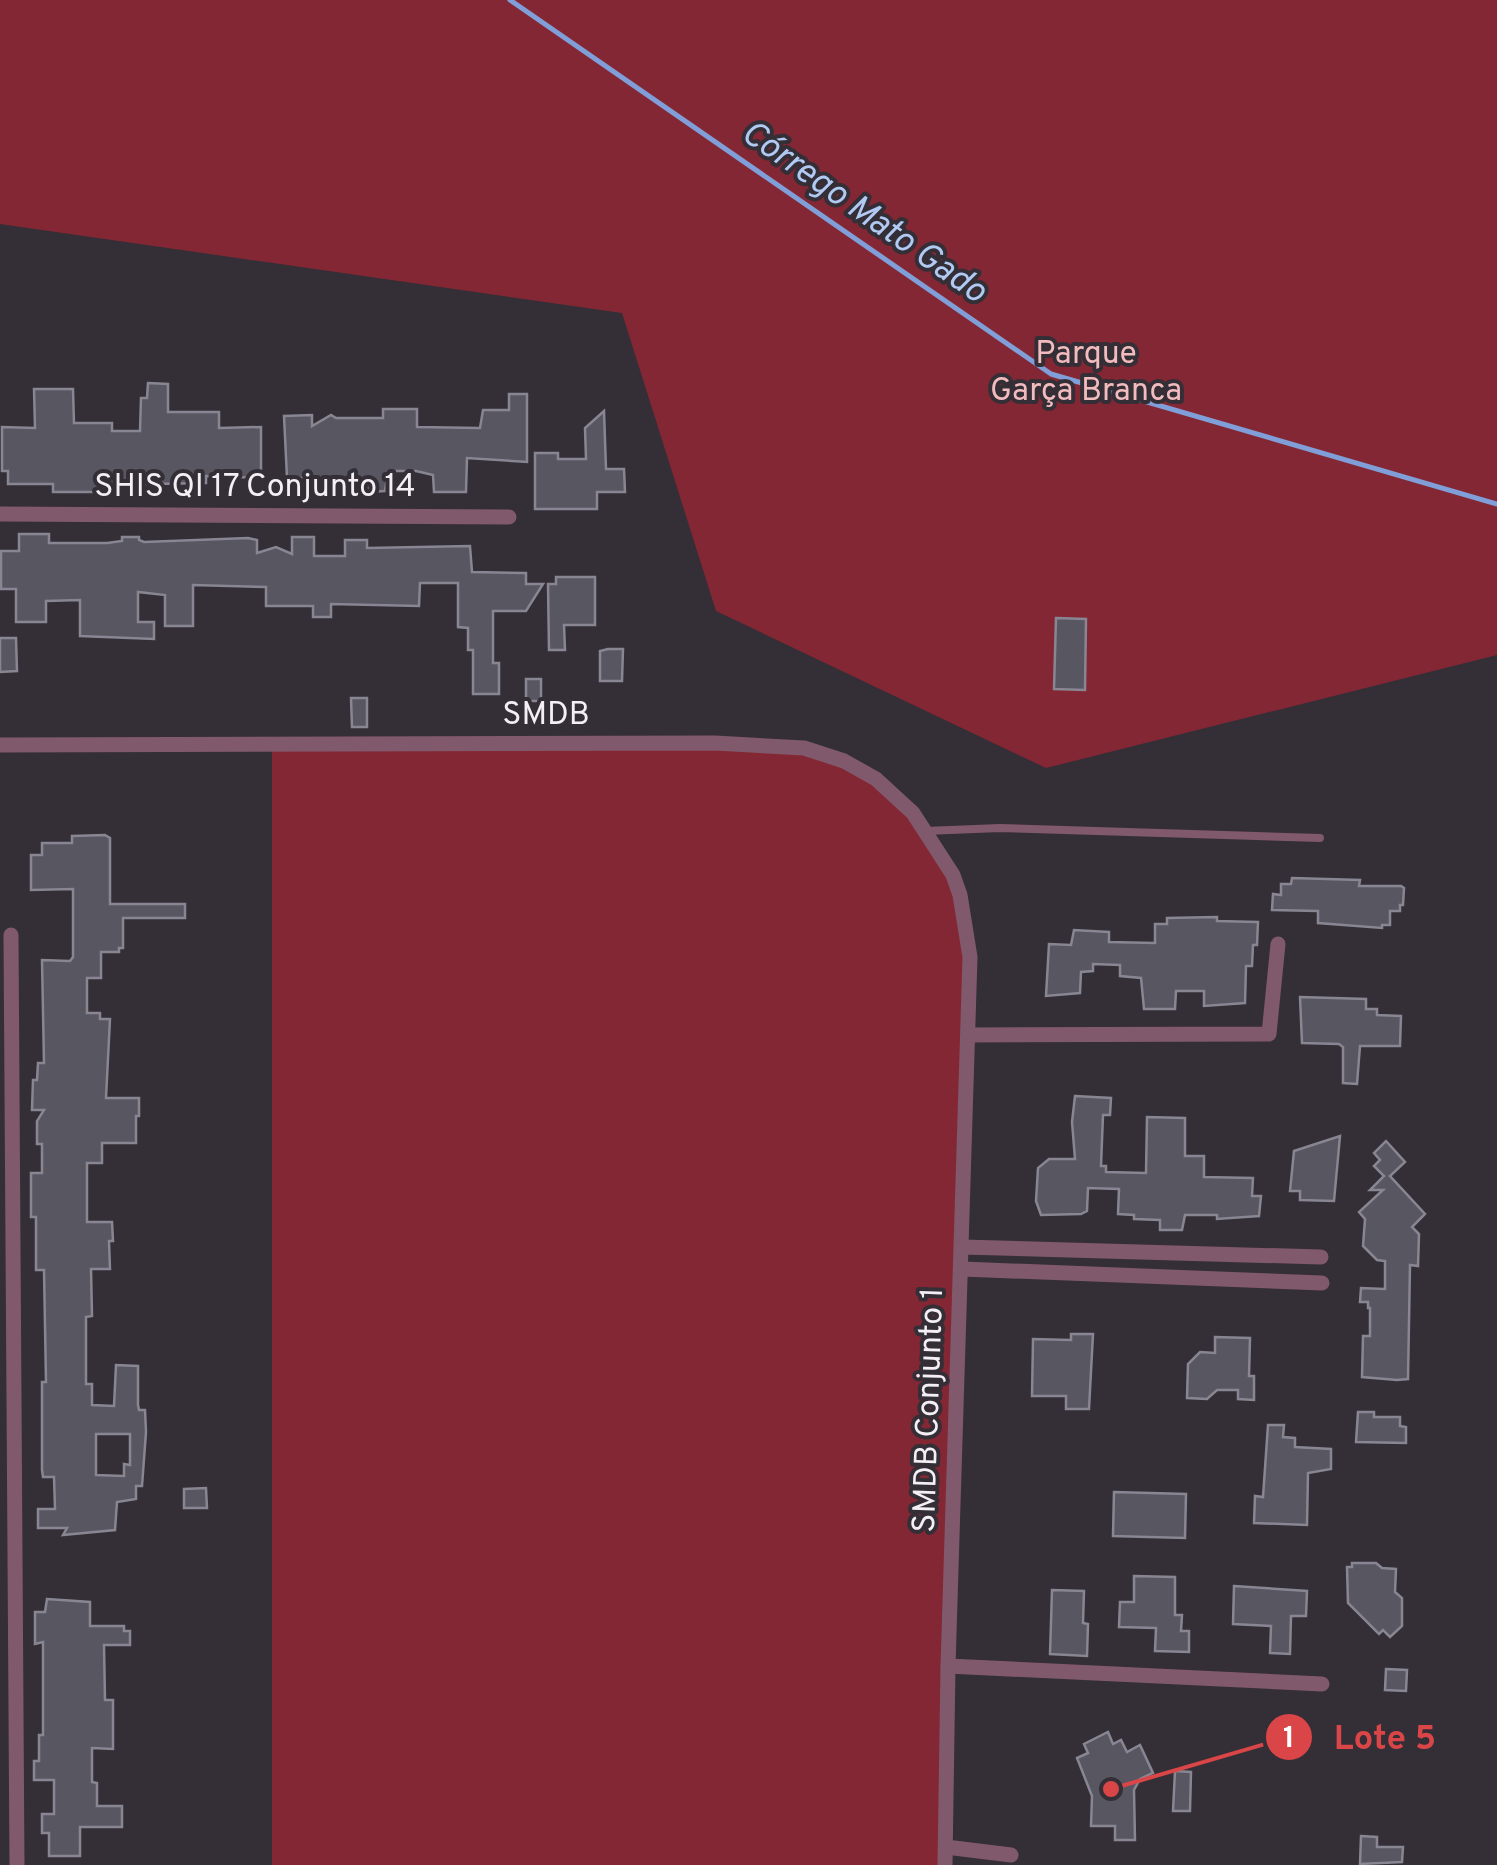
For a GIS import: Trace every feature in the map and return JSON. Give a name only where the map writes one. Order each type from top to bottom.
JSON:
[{"type":"street","name":"SHIS QI 17 Conjunto 14","points":[[0,514],[509,517]]},
{"type":"street","name":"SMDB","points":[[0,745],[715,743],[804,748],[844,761],[876,779],[914,813],[960,895],[970,958]]},
{"type":"street","points":[[11,934],[8,1566],[17,1865]]},
{"type":"street","points":[[968,1035],[1270,1034],[1278,944]]},
{"type":"street","name":"SMDB Conjunto 1","points":[[945,1865],[970,958]]},
{"type":"street","points":[[962,1247],[1322,1257]]},
{"type":"street","points":[[962,1269],[1322,1283]]},
{"type":"street","points":[[948,1666],[1322,1684]]},
{"type":"street","points":[[946,1848],[1011,1855]]},
{"type":"lane","points":[[924,830],[1000,828],[1320,838]]},
{"type":"green space","name":"Parque Garça Branca","points":[[0,0],[1497,0],[1497,655],[1046,768],[716,611],[622,313],[0,224]]},
{"type":"green space","points":[[272,744],[804,748],[845,761],[913,813],[953,875],[970,957],[944,1865],[272,1865]]},
{"type":"building","points":[[148,383],[168,384],[168,412],[219,412],[219,428],[261,427],[261,478],[206,476],[206,483],[101,485],[102,492],[53,492],[53,484],[8,484],[8,471],[2,471],[2,427],[35,428],[34,389],[73,389],[74,423],[112,423],[112,431],[140,431],[141,398],[147,398]]},
{"type":"building","points":[[509,394],[527,394],[527,462],[467,458],[466,492],[434,492],[433,475],[416,471],[388,471],[385,491],[369,492],[369,488],[324,488],[317,478],[287,478],[284,416],[312,415],[312,426],[331,415],[383,418],[383,409],[417,409],[417,427],[480,428],[483,410],[509,410]]},
{"type":"building","points":[[604,411],[606,469],[624,469],[625,492],[597,492],[597,509],[535,509],[535,453],[558,453],[558,459],[586,459],[585,428]]},
{"type":"building","points":[[19,534],[49,534],[49,543],[107,543],[122,541],[122,537],[139,537],[144,542],[248,538],[257,540],[257,553],[276,547],[292,554],[292,537],[314,537],[314,556],[345,556],[345,540],[367,540],[367,548],[470,546],[472,572],[526,573],[526,584],[543,584],[526,611],[493,611],[493,663],[499,663],[499,694],[473,694],[473,650],[468,650],[468,628],[458,627],[458,583],[420,583],[419,606],[331,604],[331,617],[313,617],[313,606],[266,606],[266,587],[193,585],[193,626],[165,626],[165,595],[138,592],[138,622],[154,622],[154,639],[80,636],[80,600],[46,601],[46,622],[16,622],[16,589],[1,589],[1,551],[19,551]]},
{"type":"building","points":[[556,577],[595,577],[595,625],[564,625],[565,650],[549,650],[548,584],[556,584]]},
{"type":"building","points":[[1056,618],[1086,619],[1085,690],[1054,689]]},
{"type":"building","points":[[0,638],[16,638],[17,671],[0,672]]},
{"type":"building","points":[[623,649],[622,681],[600,681],[600,651]]},
{"type":"building","points":[[526,679],[541,679],[541,701],[526,701]]},
{"type":"building","points":[[351,698],[367,698],[367,727],[352,727]]},
{"type":"building","points":[[72,836],[110,838],[110,904],[185,904],[185,918],[123,918],[123,948],[119,952],[101,952],[101,978],[87,978],[87,1013],[100,1013],[100,1019],[110,1019],[106,1098],[139,1098],[139,1116],[136,1143],[102,1143],[102,1163],[87,1163],[87,1222],[112,1222],[113,1241],[109,1241],[110,1269],[91,1269],[92,1316],[86,1317],[86,1384],[92,1384],[92,1405],[114,1406],[116,1365],[138,1366],[138,1405],[139,1410],[145,1410],[146,1432],[142,1486],[136,1486],[136,1499],[117,1502],[115,1530],[63,1535],[67,1528],[38,1528],[38,1509],[55,1509],[54,1477],[43,1477],[42,1470],[42,1382],[46,1382],[44,1270],[36,1270],[31,1173],[42,1173],[37,1121],[44,1110],[32,1110],[33,1080],[37,1080],[38,1063],[44,1063],[42,960],[70,961],[73,957],[73,889],[31,890],[31,855],[42,855],[42,843],[72,843]],"holes":[[[96,1434],[130,1434],[130,1465],[124,1464],[124,1476],[96,1475]]]},
{"type":"building","points":[[1292,878],[1360,880],[1359,886],[1401,886],[1403,905],[1400,911],[1390,911],[1390,925],[1382,928],[1318,923],[1318,911],[1272,910],[1273,894],[1281,895],[1281,884],[1291,884]]},
{"type":"building","points":[[1217,917],[1217,921],[1258,922],[1252,966],[1246,966],[1245,1003],[1204,1006],[1204,991],[1176,991],[1175,1009],[1144,1009],[1141,978],[1120,976],[1120,965],[1093,964],[1093,971],[1081,972],[1080,993],[1046,996],[1049,944],[1071,945],[1074,930],[1109,932],[1109,942],[1155,943],[1155,924],[1167,924],[1167,918]]},
{"type":"building","points":[[1300,997],[1366,999],[1366,1009],[1377,1009],[1377,1015],[1401,1016],[1400,1046],[1360,1046],[1357,1084],[1343,1083],[1343,1047],[1302,1043]]},
{"type":"building","points":[[1075,1096],[1111,1098],[1110,1115],[1103,1115],[1101,1166],[1106,1166],[1106,1172],[1146,1173],[1147,1117],[1185,1118],[1185,1156],[1204,1156],[1204,1177],[1253,1178],[1252,1196],[1261,1196],[1259,1216],[1217,1219],[1217,1215],[1185,1215],[1182,1230],[1160,1230],[1160,1220],[1118,1214],[1119,1189],[1088,1188],[1087,1211],[1041,1215],[1036,1201],[1038,1168],[1049,1159],[1075,1159]]},
{"type":"building","points":[[1340,1136],[1334,1201],[1300,1200],[1300,1191],[1290,1191],[1294,1151]]},
{"type":"building","points":[[1386,1141],[1405,1162],[1390,1176],[1425,1214],[1412,1227],[1419,1234],[1418,1266],[1410,1265],[1408,1379],[1397,1380],[1362,1377],[1363,1336],[1370,1336],[1370,1308],[1368,1302],[1360,1302],[1361,1288],[1385,1289],[1385,1261],[1377,1260],[1363,1246],[1365,1219],[1359,1212],[1383,1190],[1370,1190],[1384,1176],[1374,1166],[1380,1160],[1374,1153]]},
{"type":"building","points":[[1071,1334],[1093,1334],[1089,1409],[1066,1409],[1066,1396],[1032,1396],[1033,1339],[1071,1340]]},
{"type":"building","points":[[1215,1337],[1250,1338],[1249,1376],[1254,1376],[1254,1400],[1238,1399],[1238,1390],[1217,1390],[1207,1399],[1187,1398],[1188,1364],[1200,1352],[1215,1353]]},
{"type":"building","points":[[1358,1412],[1374,1412],[1374,1417],[1400,1417],[1400,1426],[1406,1427],[1406,1443],[1356,1442]]},
{"type":"building","points":[[1268,1425],[1284,1425],[1283,1437],[1295,1438],[1295,1447],[1331,1449],[1331,1469],[1308,1473],[1307,1525],[1254,1523],[1255,1496],[1263,1497]]},
{"type":"building","points":[[206,1488],[207,1508],[184,1508],[184,1489]]},
{"type":"building","points":[[1114,1492],[1186,1494],[1185,1538],[1113,1536]]},
{"type":"building","points":[[1352,1563],[1376,1563],[1382,1568],[1396,1569],[1395,1592],[1402,1598],[1402,1626],[1390,1637],[1383,1630],[1379,1634],[1348,1603],[1347,1567],[1352,1567]]},
{"type":"building","points":[[1134,1576],[1175,1577],[1175,1615],[1182,1615],[1181,1631],[1189,1631],[1189,1652],[1155,1651],[1156,1628],[1119,1627],[1120,1602],[1134,1602]]},
{"type":"building","points":[[1234,1586],[1307,1591],[1306,1616],[1291,1616],[1290,1654],[1270,1653],[1271,1626],[1233,1624]]},
{"type":"building","points":[[1052,1590],[1084,1591],[1087,1656],[1050,1654]]},
{"type":"building","points":[[47,1599],[90,1602],[90,1626],[124,1626],[124,1631],[130,1631],[130,1645],[104,1645],[105,1700],[113,1700],[113,1749],[92,1748],[97,1806],[122,1806],[122,1827],[80,1827],[80,1856],[49,1856],[49,1833],[42,1833],[42,1814],[54,1814],[54,1780],[34,1780],[39,1735],[43,1735],[43,1642],[35,1644],[35,1612],[45,1612]]},
{"type":"building","points":[[1386,1669],[1407,1670],[1406,1691],[1385,1690]]},
{"type":"building","points":[[1108,1732],[1113,1744],[1121,1740],[1127,1752],[1140,1745],[1153,1773],[1140,1779],[1134,1790],[1135,1840],[1115,1840],[1115,1826],[1091,1826],[1092,1796],[1077,1758],[1088,1753],[1084,1744]]},
{"type":"building","points":[[1175,1771],[1191,1772],[1190,1811],[1173,1811]]},
{"type":"building","points":[[1361,1836],[1377,1837],[1377,1847],[1403,1847],[1402,1862],[1360,1864]]},
{"type":"waterway","name":"Córrego Mato Gado","points":[[510,0],[1051,374],[1497,504]]},
{"type":"place","name":"Lote 5","points":[[1111,1789]]}]
